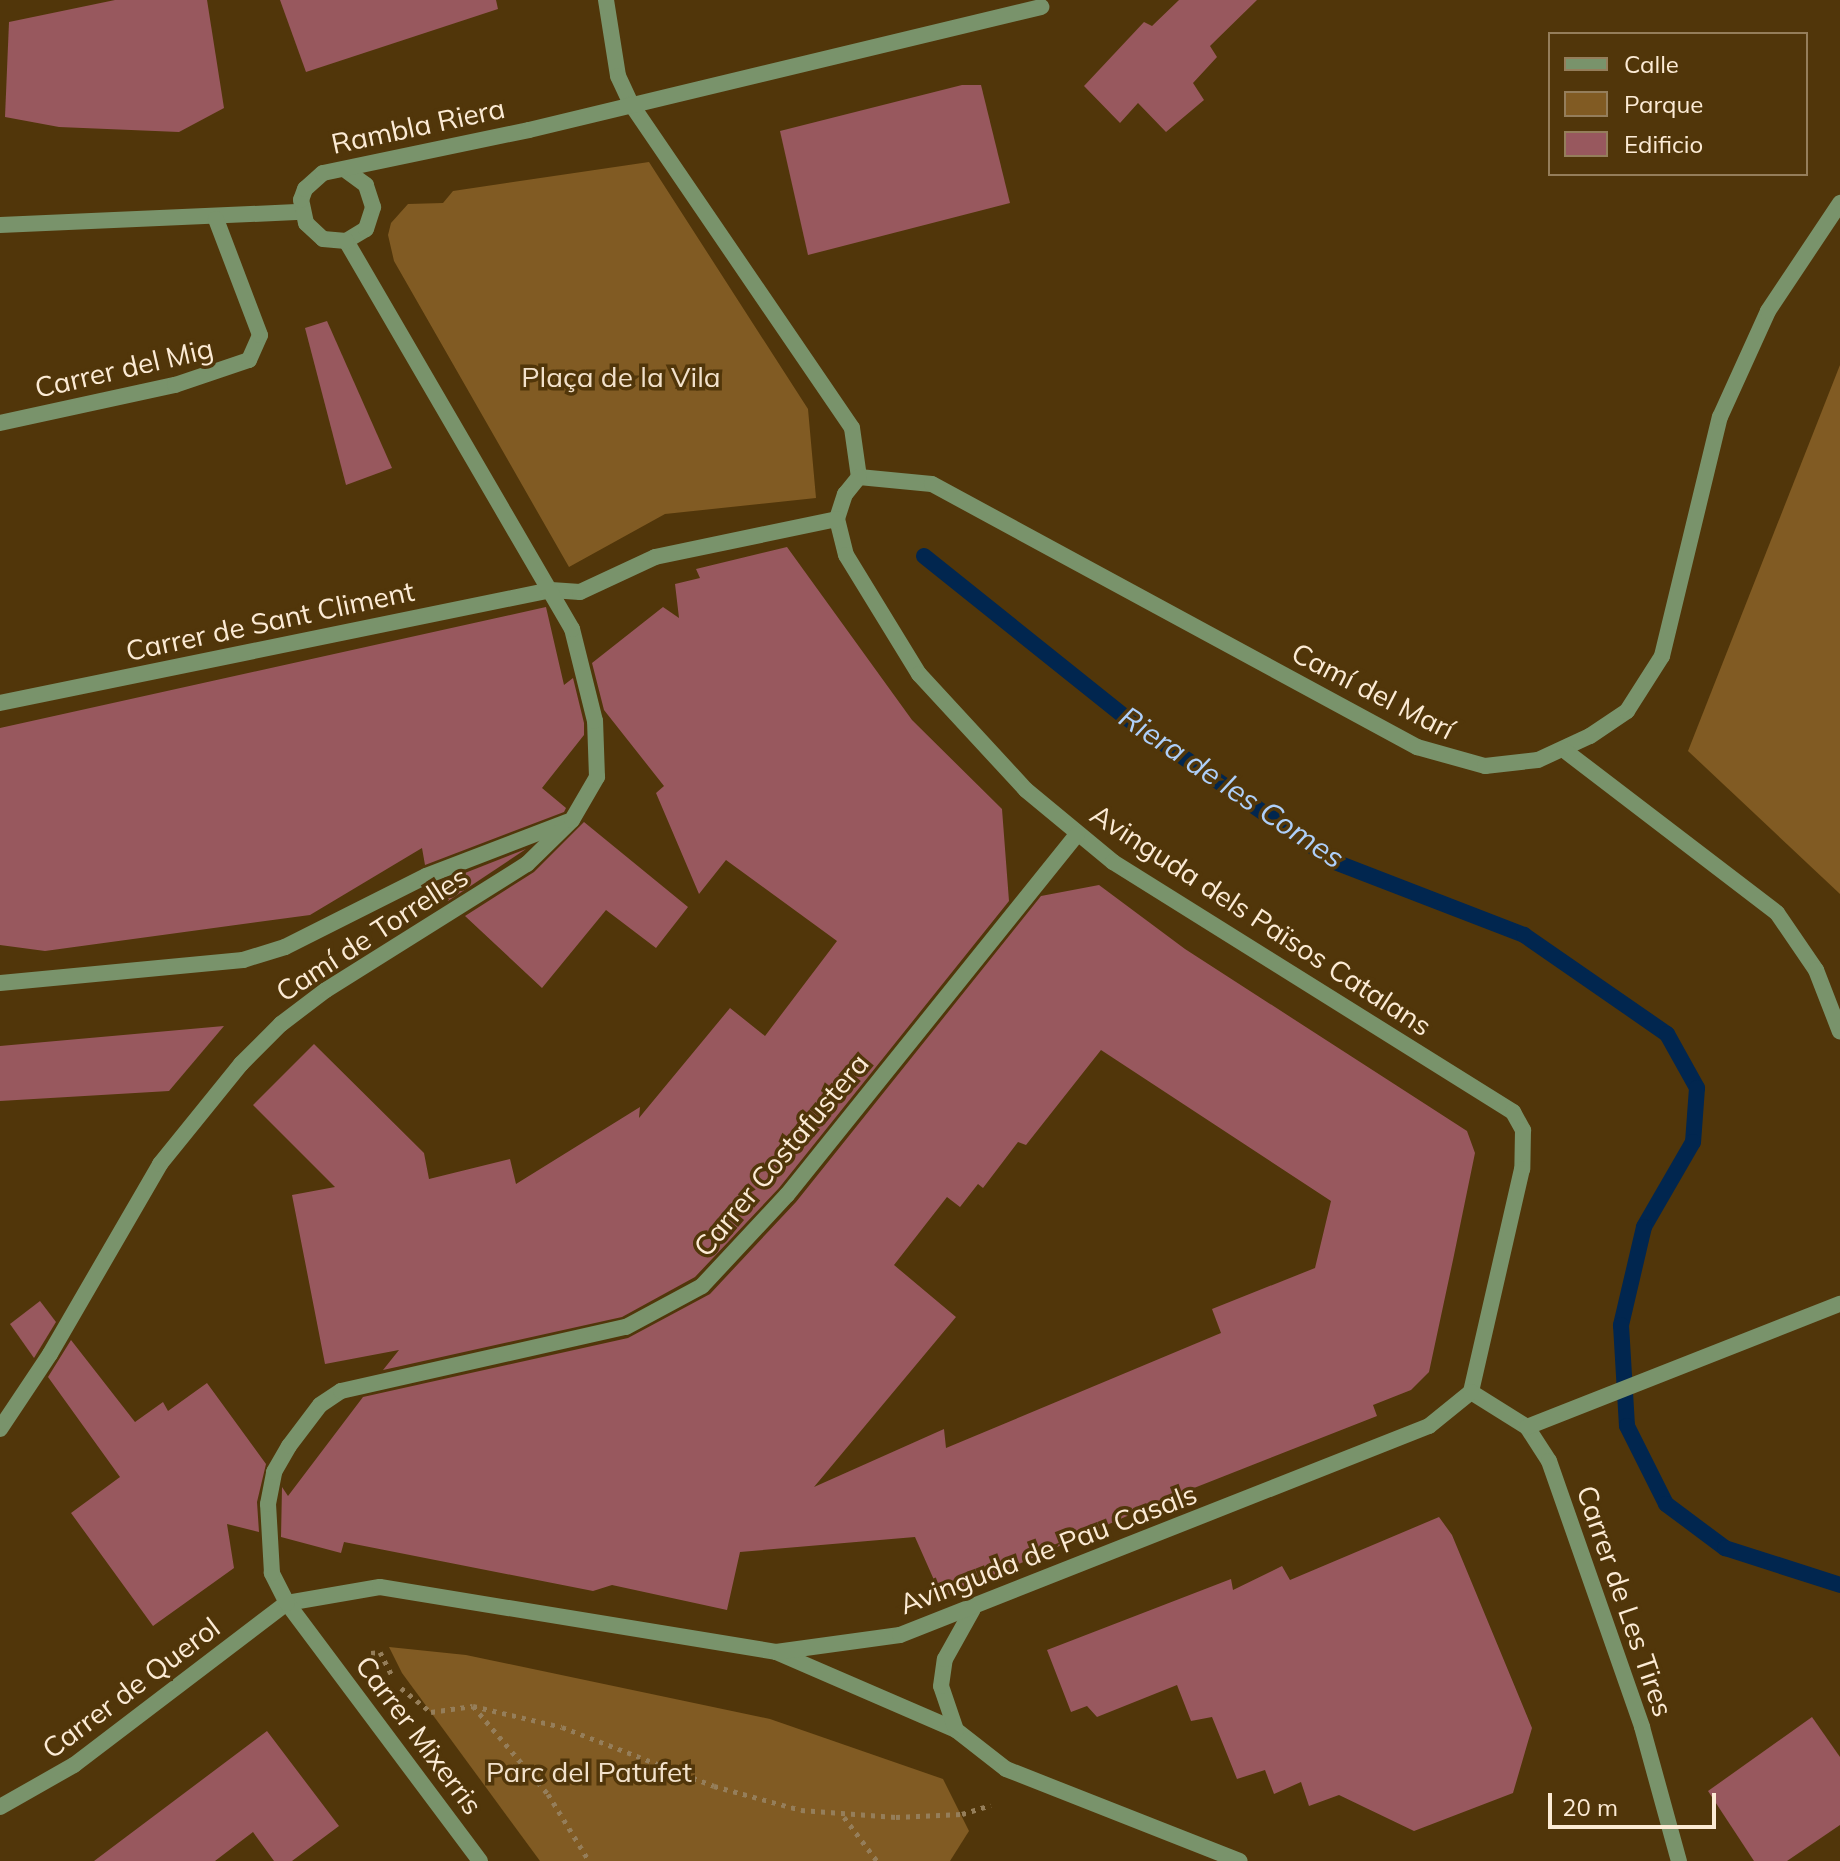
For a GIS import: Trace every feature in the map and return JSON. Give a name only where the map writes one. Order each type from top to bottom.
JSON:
[{"type":"street","points":[[346,241],[551,590],[580,592],[655,557],[837,519],[845,494],[859,477],[852,428],[631,104],[615,66],[606,0]]},
{"type":"street","name":"Rambla Riera","points":[[302,212],[305,189],[313,179],[1041,7]]},
{"type":"street","points":[[0,225],[216,219],[302,212],[313,233],[346,241],[366,229],[373,207],[366,185],[347,171]]},
{"type":"street","name":"Camí del Marí","points":[[859,477],[932,484],[1417,747],[1485,766],[1512,765],[1564,750],[1627,711],[1662,656],[1720,417],[1768,311],[1840,203]]},
{"type":"street","name":"Carrer del Mig","points":[[0,423],[175,385],[249,360],[260,335],[216,219]]},
{"type":"street","name":"Avinguda dels Països Catalans","points":[[837,519],[846,555],[919,674],[978,742],[1077,834],[1513,1112],[1523,1130],[1522,1169],[1471,1392]]},
{"type":"street","name":"Carrer de Sant Climent","points":[[0,703],[551,590]]},
{"type":"street","name":"Camí de Torrelles","points":[[0,1429],[50,1354],[160,1164],[241,1064],[303,1007],[527,864],[572,820],[597,777],[600,752],[581,656],[551,590]]},
{"type":"street","points":[[1564,750],[1777,913],[1816,970],[1840,1032]]},
{"type":"street","points":[[0,983],[243,960],[285,947],[426,876],[572,820]]},
{"type":"street","name":"Carrer Costafustera","points":[[287,1603],[272,1573],[268,1504],[274,1472],[302,1424],[320,1405],[341,1391],[377,1380],[626,1327],[702,1286],[787,1195],[1077,834]]},
{"type":"street","points":[[1527,1427],[1840,1304]]},
{"type":"street","name":"Carrer de Les Tires","points":[[1471,1392],[1527,1427],[1549,1461],[1642,1727],[1679,1861]]},
{"type":"street","name":"Avinguda de Pau Casals","points":[[287,1603],[380,1587],[776,1652],[900,1635],[1429,1426],[1471,1392]]},
{"type":"street","name":"Carrer Mixerris","points":[[287,1603],[480,1861]]},
{"type":"street","name":"Carrer de Querol","points":[[0,1807],[74,1765],[287,1603]]},
{"type":"street","points":[[956,1730],[941,1686],[945,1659],[974,1608]]},
{"type":"street","points":[[776,1652],[956,1730],[1006,1769],[1239,1861]]},
{"type":"path","points":[[331,1660],[380,1652],[395,1683],[431,1712],[473,1706],[562,1727],[714,1786],[844,1816],[962,1814],[992,1805],[1006,1769]]},
{"type":"path","points":[[473,1706],[548,1794],[589,1861]]},
{"type":"path","points":[[844,1816],[877,1861]]},
{"type":"green space","name":"Plaça de la Vila","points":[[649,162],[808,409],[816,498],[665,514],[569,567],[394,261],[388,235],[391,223],[408,204],[443,203],[453,191]]},
{"type":"green space","points":[[1840,365],[1840,894],[1688,751]]},
{"type":"green space","name":"Parc del Patufet","points":[[389,1647],[466,1655],[770,1719],[943,1779],[969,1831],[950,1861],[540,1861],[402,1673]]},
{"type":"building","points":[[115,0],[207,0],[224,108],[179,132],[59,127],[5,117],[9,22]]},
{"type":"building","points":[[280,0],[496,0],[498,9],[306,72]]},
{"type":"building","points":[[1179,0],[1257,0],[1210,46],[1217,57],[1193,83],[1204,100],[1166,132],[1138,103],[1120,123],[1084,86],[1144,22],[1152,26]]},
{"type":"building","points":[[962,85],[981,85],[1010,203],[808,255],[780,131]]},
{"type":"building","points":[[327,321],[392,468],[346,485],[305,328]]},
{"type":"building","points":[[787,547],[912,720],[1002,809],[1009,901],[779,1188],[695,1277],[622,1317],[383,1370],[399,1350],[325,1364],[292,1195],[335,1187],[253,1105],[314,1044],[424,1153],[429,1179],[510,1159],[516,1184],[640,1107],[639,1118],[730,1008],[765,1036],[837,941],[726,860],[699,894],[656,793],[664,786],[604,710],[592,663],[663,607],[679,618],[675,584],[700,578],[696,569]]},
{"type":"building","points":[[546,607],[564,685],[573,678],[584,723],[584,735],[542,788],[566,808],[564,812],[425,865],[422,848],[310,915],[45,951],[0,945],[0,728]]},
{"type":"building","points":[[584,822],[688,907],[656,948],[606,910],[542,988],[465,916],[534,872]]},
{"type":"building","points":[[526,849],[448,901],[432,886]]},
{"type":"building","points":[[1099,885],[1185,949],[1467,1131],[1475,1153],[1429,1372],[1411,1390],[1373,1405],[1377,1416],[1161,1501],[942,1598],[915,1537],[740,1552],[727,1610],[612,1585],[593,1591],[344,1542],[341,1553],[281,1537],[282,1487],[288,1496],[363,1397],[628,1338],[710,1294],[796,1202],[1041,896]],"holes":[[[1101,1050],[1331,1201],[1315,1268],[1212,1309],[1221,1333],[946,1448],[944,1429],[814,1487],[956,1317],[894,1265],[947,1197],[960,1207],[978,1184],[983,1188],[1018,1142],[1026,1145]]]},
{"type":"building","points":[[224,1026],[169,1091],[0,1101],[0,1046]]},
{"type":"building","points":[[40,1301],[56,1322],[34,1358],[10,1324]]},
{"type":"building","points":[[71,1340],[135,1422],[163,1402],[168,1411],[207,1383],[266,1464],[257,1502],[259,1532],[227,1524],[234,1568],[153,1626],[71,1513],[120,1477],[48,1377]]},
{"type":"building","points":[[1439,1517],[1452,1535],[1532,1728],[1513,1793],[1414,1831],[1339,1795],[1309,1806],[1301,1782],[1274,1794],[1265,1770],[1237,1779],[1212,1717],[1191,1721],[1177,1685],[1097,1717],[1087,1706],[1071,1712],[1047,1650],[1231,1579],[1233,1590],[1282,1566],[1290,1580]]},
{"type":"building","points":[[1812,1717],[1840,1757],[1840,1825],[1787,1861],[1754,1861],[1708,1791]]},
{"type":"building","points":[[267,1731],[339,1826],[292,1861],[274,1861],[253,1832],[215,1861],[94,1861]]},
{"type":"waterway","name":"Riera de les Comes","points":[[924,556],[1125,717],[1335,862],[1524,935],[1667,1034],[1697,1088],[1693,1142],[1644,1227],[1621,1325],[1627,1426],[1666,1504],[1725,1548],[1840,1585]]}]
